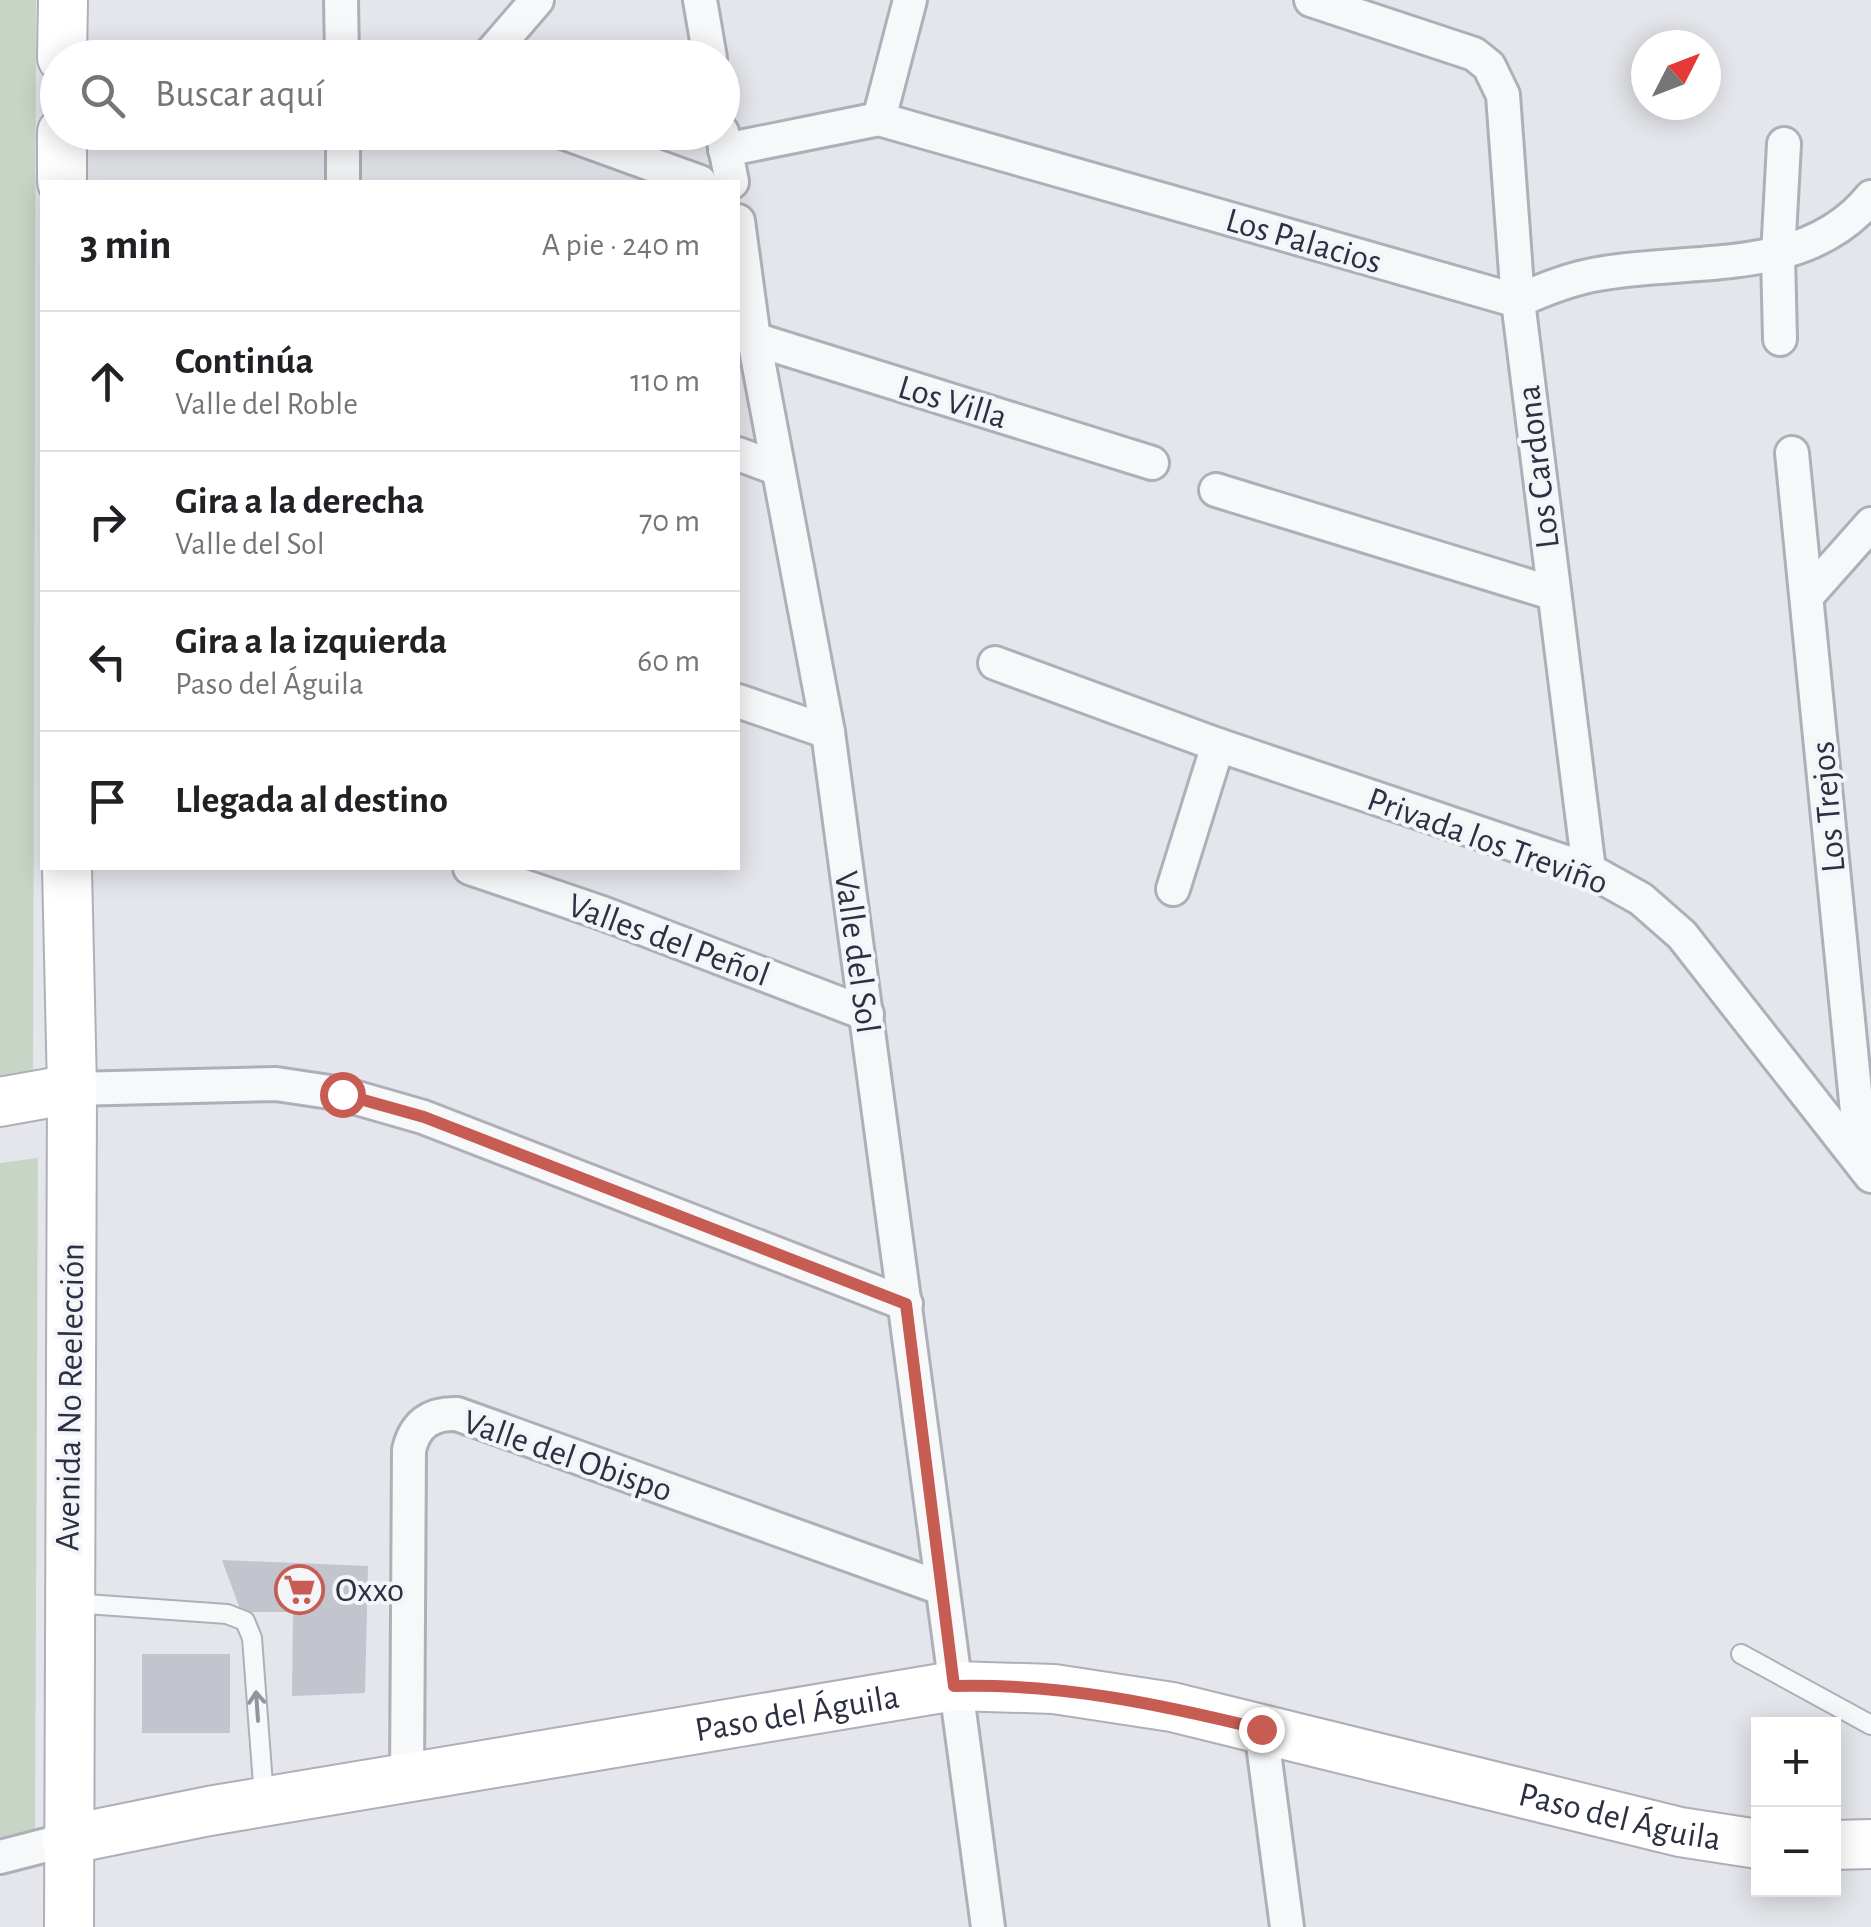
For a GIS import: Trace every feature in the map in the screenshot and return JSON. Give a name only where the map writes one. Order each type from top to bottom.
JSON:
[{"type":"street","points":[[62,40],[63,0]]},
{"type":"street","points":[[341,0],[342,40]]},
{"type":"street","points":[[503,40],[537,0]]},
{"type":"street","points":[[700,0],[707,40]]},
{"type":"street","points":[[879,119],[910,0]]},
{"type":"street","name":"Los Cardona","points":[[1311,0],[1458,48],[1489,66],[1503,95],[1518,301],[1589,870]]},
{"type":"street","name":"Los Palacios","points":[[726,155],[879,119],[1518,301]]},
{"type":"street","points":[[1780,339],[1778,255],[1784,144]]},
{"type":"street","points":[[62,150],[62,180]]},
{"type":"street","points":[[343,150],[343,180]]},
{"type":"street","points":[[612,150],[694,180]]},
{"type":"street","points":[[1518,301],[1556,284],[1600,274],[1778,255],[1840,226],[1871,197]]},
{"type":"street","name":"Valle del Sol","points":[[740,236],[776,468],[828,732],[988,1927]]},
{"type":"street","name":"Los Villa","points":[[754,340],[1152,463]]},
{"type":"street","name":"Los Trejos","points":[[1792,453],[1866,1169]]},
{"type":"street","points":[[740,455],[776,468]]},
{"type":"street","points":[[1216,490],[1552,593]]},
{"type":"street","points":[[1808,595],[1871,524]]},
{"type":"street","name":"Privada los Treviño","points":[[995,663],[1218,745],[1589,870],[1641,899],[1682,935],[1866,1169]]},
{"type":"street","points":[[740,702],[828,732]]},
{"type":"street","points":[[1173,888],[1218,745]]},
{"type":"street","name":"Avenida No Reelección","points":[[67,870],[72,1089],[66,1840],[69,1927]]},
{"type":"street","name":"Valles del Peñol","points":[[476,870],[602,912],[867,1014]]},
{"type":"street","points":[[0,1102],[72,1089],[276,1084],[342,1094],[424,1117],[906,1304]]},
{"type":"street","name":"Valle del Obispo","points":[[407,1780],[409,1450],[416,1430],[433,1416],[457,1414],[941,1588]]},
{"type":"street","name":"Paso del Águila","points":[[66,1840],[954,1686],[1000,1684],[1103,1695],[1261,1729],[1680,1832],[1751,1843]]},
{"type":"street","points":[[1261,1729],[1287,1927]]},
{"type":"street","points":[[0,1857],[66,1840]]},
{"type":"street","points":[[1841,1845],[1871,1844]]},
{"type":"lane","points":[[67,1603],[227,1614],[245,1621],[252,1638],[264,1804]]},
{"type":"lane","points":[[1741,1654],[1871,1725]]},
{"type":"green space","points":[[0,0],[36,0],[33,1089],[0,1093]]},
{"type":"green space","points":[[38,1158],[35,1837],[0,1842],[0,1163]]},
{"type":"building","points":[[222,1560],[368,1566],[365,1693],[292,1696],[293,1612],[241,1612]]},
{"type":"building","points":[[142,1654],[230,1654],[230,1733],[142,1733]]},
{"type":"place","name":"Oxxo","points":[[300,1589]]},
{"type":"route","points":[[342,1094],[424,1117],[906,1304],[954,1686],[1000,1684],[1103,1695],[1261,1729]]}]
